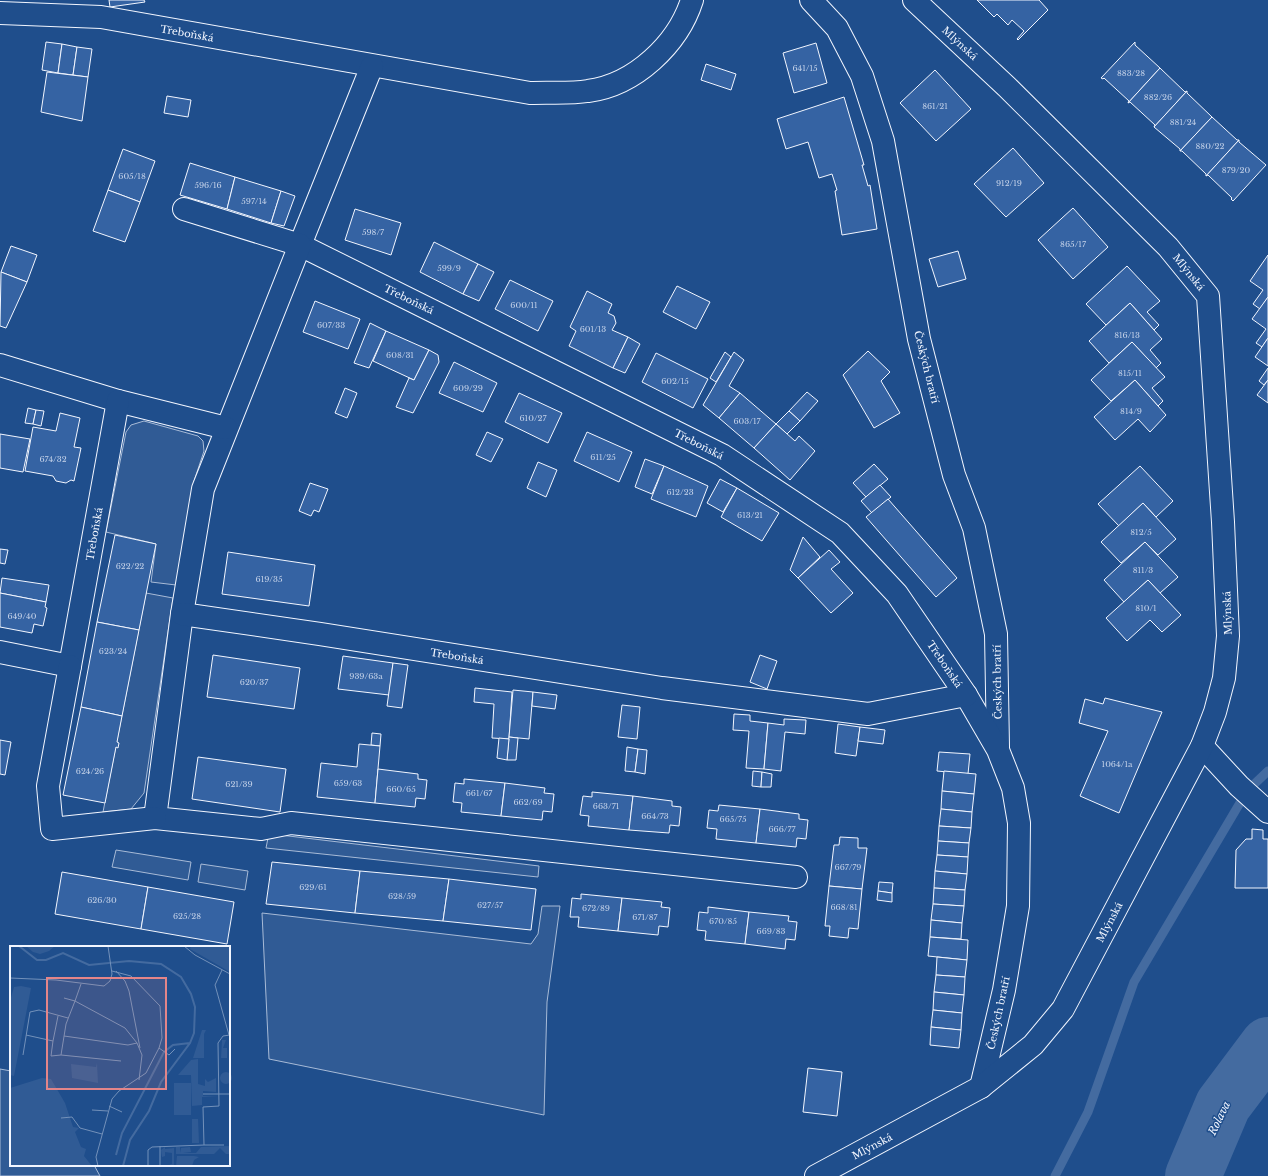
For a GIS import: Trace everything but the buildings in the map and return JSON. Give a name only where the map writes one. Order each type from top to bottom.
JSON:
[{"type":"street","name":"Třeboňská","points":[[0,13],[101,17],[530,93],[589,91],[614,84],[640,70],[660,53],[676,33],[692,0]]},
{"type":"street","name":"Českých bratří","points":[[811,0],[837,28],[862,76],[883,141],[919,339],[954,475],[974,528],[996,634],[998,750]]},
{"type":"street","name":"Mlýnská","points":[[816,1176],[982,1087],[1033,1045],[1063,1009],[1202,746],[1215,712],[1224,678],[1228,636],[1224,522],[1208,296],[1168,247],[1007,87],[914,0]]},
{"type":"street","points":[[155,818],[182,614],[203,489],[226,428],[372,66]]},
{"type":"street","name":"Třeboňská","points":[[182,614],[328,635],[662,688],[868,714],[966,695],[897,594],[840,533],[722,455],[300,245],[184,209]]},
{"type":"street","points":[[0,365],[118,401],[226,428]]},
{"type":"street","name":"Třeboňská","points":[[118,401],[48,786],[52,829],[155,818],[261,829],[291,823],[796,877]]},
{"type":"street","points":[[0,652],[70,666]]},
{"type":"street","name":"Českých bratří","points":[[966,695],[998,750],[1013,788],[1019,822],[1018,906],[1004,990],[982,1087]]},
{"type":"street","points":[[1202,746],[1239,786],[1263,808]]},
{"type":"shaded area","points":[[144,421],[198,436],[203,441],[204,451],[194,481],[176,585],[151,582],[156,544],[106,532],[126,432],[131,425]]},
{"type":"shaded area","points":[[146,593],[173,598],[144,793],[131,809],[103,812]]},
{"type":"shaded area","points":[[272,834],[539,866],[538,877],[266,848],[268,838]]},
{"type":"shaded area","points":[[116,850],[191,862],[188,880],[112,867]]},
{"type":"shaded area","points":[[201,864],[248,871],[245,890],[198,882]]},
{"type":"shaded area","points":[[542,906],[560,906],[547,1002],[544,1115],[269,1059],[262,913],[531,944],[538,934]]},
{"type":"shaded area","points":[[0,1069],[10,1071],[10,1166],[95,1166],[100,1176],[0,1176]]},
{"type":"waterway","points":[[1055,1176],[1088,1112],[1134,982],[1247,791],[1268,771]]},
{"type":"waterway","name":"Rolava","points":[[1193,1176],[1223,1105],[1268,1045]]}]
